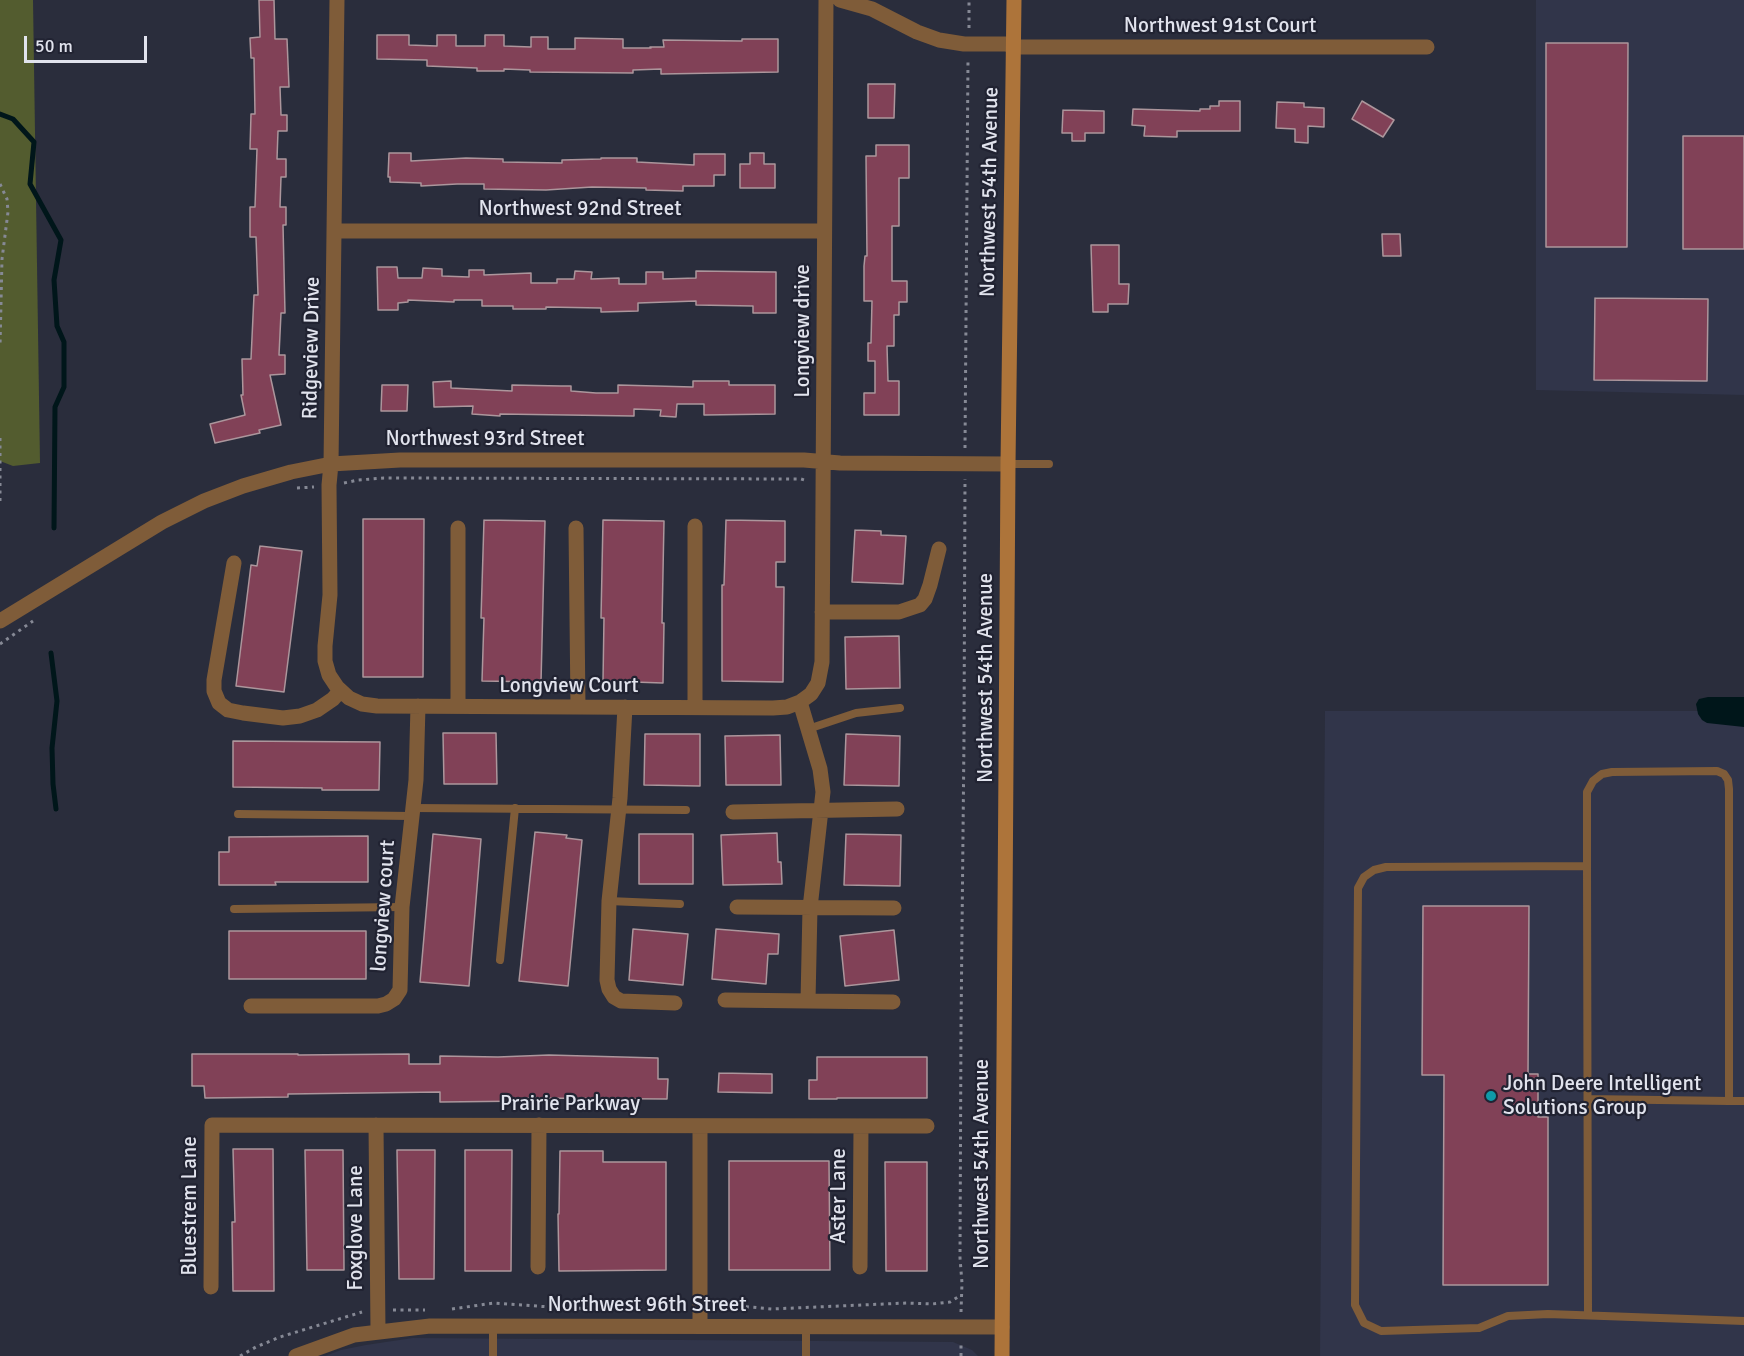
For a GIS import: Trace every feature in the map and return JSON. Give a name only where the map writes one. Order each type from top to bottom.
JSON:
[{"type":"street","name":"Ridgeview Drive","points":[[337,0],[335,231],[329,485],[330,595],[325,661],[329,675],[340,691]]},
{"type":"street","name":"Longview drive","points":[[800,702],[811,694],[818,683],[822,662],[826,0]]},
{"type":"street","name":"Northwest 91st Court","points":[[840,0],[872,9],[924,35],[939,40],[968,44],[1013,47],[1427,47]]},
{"type":"street","name":"Northwest 54th Avenue","points":[[1002,1356],[1008,464],[1014,0]]},
{"type":"street","name":"Northwest 92nd Street","points":[[335,231],[824,231]]},
{"type":"street","name":"Northwest 93rd Street","points":[[0,621],[162,522],[204,501],[243,486],[291,472],[331,464],[400,460],[1008,464]]},
{"type":"street","points":[[695,526],[695,707]]},
{"type":"street","points":[[458,528],[458,706]]},
{"type":"street","name":"longview court","points":[[576,528],[578,707]]},
{"type":"street","points":[[822,612],[899,612],[920,605],[926,599],[939,549]]},
{"type":"street","points":[[234,563],[214,680],[214,691],[219,703],[228,710],[283,718],[300,716],[317,710],[340,691]]},
{"type":"street","name":"Longview Court","points":[[340,691],[362,704],[377,706],[787,707],[800,702]]},
{"type":"street","points":[[800,702],[820,769],[823,792],[810,908],[808,1001]]},
{"type":"street","name":"longview court","points":[[250,1006],[378,1006],[394,999],[400,990],[402,908],[416,780],[418,706]]},
{"type":"street","name":"longview court","points":[[625,707],[619,809],[609,901],[607,956],[609,989],[614,997],[621,1001],[675,1003]]},
{"type":"street","points":[[733,812],[897,809]]},
{"type":"street","points":[[737,907],[894,908]]},
{"type":"street","points":[[725,1000],[893,1002]]},
{"type":"street","name":"Prairie Parkway","points":[[212,1125],[927,1126]]},
{"type":"street","name":"Bluestrem Lane","points":[[211,1287],[212,1125]]},
{"type":"street","name":"Foxglove Lane","points":[[376,1125],[378,1331]]},
{"type":"street","points":[[538,1267],[539,1125]]},
{"type":"street","points":[[700,1126],[700,1326]]},
{"type":"street","name":"Aster Lane","points":[[860,1267],[861,1126]]},
{"type":"street","name":"Northwest 96th Street","points":[[296,1356],[354,1335],[430,1326],[1002,1327]]},
{"type":"lane","points":[[1008,464],[1049,464]]},
{"type":"lane","points":[[808,729],[856,713],[900,708]]},
{"type":"lane","points":[[1588,1315],[1587,792],[1593,781],[1602,774],[1717,771],[1724,774],[1728,780],[1729,1101]]},
{"type":"lane","points":[[500,960],[515,808]]},
{"type":"lane","points":[[238,814],[515,808],[686,810]]},
{"type":"lane","points":[[1587,866],[1386,867],[1374,870],[1364,877],[1358,888],[1355,1305],[1364,1323],[1381,1331],[1479,1328],[1508,1316],[1548,1314],[1744,1321]]},
{"type":"lane","points":[[609,901],[680,904]]},
{"type":"lane","points":[[234,909],[402,908]]},
{"type":"lane","points":[[1588,1099],[1744,1101]]},
{"type":"lane","points":[[493,1326],[493,1356]]},
{"type":"lane","points":[[806,1326],[806,1356]]},
{"type":"path","points":[[961,1295],[969,0]]},
{"type":"path","points":[[0,184],[7,199],[8,212],[1,267],[0,347]]},
{"type":"path","points":[[0,438],[0,505]]},
{"type":"path","points":[[342,484],[384,478],[801,479],[822,484]]},
{"type":"path","points":[[295,488],[316,487]]},
{"type":"path","points":[[0,644],[36,619]]},
{"type":"shaded area","points":[[1536,0],[1744,0],[1744,395],[1536,390]]},
{"type":"shaded area","points":[[1744,697],[1744,727],[1707,723],[1702,720],[1696,704],[1699,699]]},
{"type":"shaded area","points":[[1325,711],[1744,711],[1744,1356],[1320,1356]]},
{"type":"shaded area","points":[[413,1338],[953,1342],[972,1350],[978,1356],[325,1356],[341,1350]]},
{"type":"green space","points":[[0,0],[33,0],[40,463],[13,466],[0,461]]},
{"type":"building","points":[[259,0],[274,0],[275,39],[287,39],[289,87],[280,87],[281,115],[287,115],[287,131],[278,131],[277,159],[286,159],[286,177],[281,177],[280,207],[286,207],[286,225],[283,225],[285,313],[281,313],[279,355],[285,355],[285,374],[270,375],[281,425],[259,430],[260,433],[215,443],[210,424],[245,415],[241,395],[243,395],[242,359],[251,359],[254,295],[258,295],[256,237],[250,237],[250,207],[255,207],[257,149],[250,149],[251,114],[255,114],[254,58],[251,58],[250,38],[260,37]]},
{"type":"building","points":[[377,35],[409,35],[409,45],[437,46],[437,35],[456,35],[456,46],[485,46],[485,35],[504,35],[504,46],[531,47],[531,37],[548,37],[548,49],[575,49],[575,38],[623,39],[623,48],[664,47],[663,40],[778,39],[778,72],[661,74],[661,69],[633,70],[633,73],[530,72],[530,70],[504,69],[504,71],[477,71],[477,68],[427,66],[427,60],[377,59]]},
{"type":"building","points":[[1546,43],[1628,43],[1627,247],[1546,247]]},
{"type":"building","points":[[868,84],[895,84],[894,118],[868,118]]},
{"type":"building","points":[[1219,101],[1240,101],[1240,131],[1177,131],[1177,137],[1144,136],[1145,126],[1132,125],[1133,109],[1200,111],[1200,109],[1210,109],[1210,106],[1219,106]]},
{"type":"building","points":[[1362,101],[1394,120],[1383,137],[1352,119]]},
{"type":"building","points":[[1277,102],[1304,103],[1304,107],[1324,108],[1324,127],[1308,126],[1308,143],[1295,142],[1295,129],[1276,128]]},
{"type":"building","points":[[1063,110],[1104,111],[1104,133],[1085,133],[1085,141],[1072,141],[1072,133],[1062,133]]},
{"type":"building","points":[[1683,136],[1744,136],[1744,249],[1683,249]]},
{"type":"building","points":[[876,145],[909,145],[909,178],[899,178],[899,226],[892,226],[892,281],[907,281],[907,302],[899,302],[899,315],[894,315],[894,346],[887,346],[888,381],[899,381],[899,415],[864,415],[864,393],[875,393],[875,361],[868,361],[872,301],[864,301],[864,266],[865,256],[867,256],[866,156],[876,156]]},
{"type":"building","points":[[389,153],[411,153],[411,161],[466,158],[503,159],[503,162],[562,163],[562,160],[637,158],[637,162],[694,165],[694,154],[725,154],[725,175],[714,175],[714,186],[683,186],[683,191],[592,187],[546,190],[484,189],[484,184],[421,186],[421,183],[390,182],[390,177],[388,177]]},
{"type":"building","points":[[750,153],[764,153],[764,164],[775,164],[775,188],[740,188],[740,164],[750,164]]},
{"type":"building","points":[[1382,234],[1400,234],[1401,256],[1383,256]]},
{"type":"building","points":[[1091,245],[1119,245],[1119,284],[1129,284],[1128,304],[1108,304],[1108,312],[1093,312]]},
{"type":"building","points":[[377,267],[397,267],[398,278],[422,278],[423,268],[442,269],[442,276],[469,277],[469,270],[484,270],[484,275],[531,273],[531,283],[557,283],[557,279],[574,279],[575,271],[592,272],[591,279],[619,278],[619,284],[646,284],[646,272],[663,272],[663,279],[696,278],[696,271],[776,272],[776,313],[753,313],[753,306],[696,305],[696,301],[638,303],[638,311],[601,312],[601,308],[513,309],[513,306],[482,306],[482,300],[454,300],[454,302],[408,300],[408,302],[398,303],[398,310],[378,310]]},
{"type":"building","points":[[1595,298],[1708,299],[1707,381],[1594,380]]},
{"type":"building","points":[[451,381],[451,388],[512,391],[512,385],[571,386],[571,391],[596,393],[618,393],[618,385],[693,387],[693,381],[729,381],[729,385],[775,385],[775,414],[704,415],[704,404],[677,404],[676,417],[660,416],[661,410],[634,409],[634,416],[500,414],[500,416],[472,414],[473,406],[434,407],[433,382]]},
{"type":"building","points":[[382,385],[408,385],[407,411],[381,411]]},
{"type":"building","points":[[363,519],[424,519],[423,677],[363,677]]},
{"type":"building","points":[[484,520],[545,521],[541,682],[482,681]]},
{"type":"building","points":[[603,520],[664,521],[663,683],[603,681],[604,618],[601,618]]},
{"type":"building","points":[[726,520],[785,521],[785,562],[776,562],[776,587],[784,587],[783,682],[722,681],[722,585],[724,585]]},
{"type":"building","points":[[855,530],[881,531],[881,535],[906,536],[903,584],[852,582]]},
{"type":"building","points":[[260,546],[302,551],[284,692],[236,686],[251,565],[257,566]]},
{"type":"building","points":[[899,636],[900,688],[846,689],[845,637]]},
{"type":"building","points":[[443,733],[496,733],[497,784],[444,784]]},
{"type":"building","points":[[645,734],[700,734],[700,786],[644,785]]},
{"type":"building","points":[[846,734],[900,736],[899,786],[844,785]]},
{"type":"building","points":[[780,735],[781,785],[726,785],[725,736]]},
{"type":"building","points":[[233,741],[380,742],[379,790],[233,787]]},
{"type":"building","points":[[535,832],[567,835],[566,838],[582,840],[568,986],[519,981]]},
{"type":"building","points":[[777,833],[778,862],[781,862],[782,884],[723,885],[721,835]]},
{"type":"building","points":[[433,834],[481,839],[469,986],[420,982]]},
{"type":"building","points":[[639,834],[693,834],[693,884],[639,884]]},
{"type":"building","points":[[846,834],[901,835],[900,886],[844,885]]},
{"type":"building","points":[[368,836],[368,882],[275,882],[276,885],[219,885],[219,852],[229,852],[229,837]]},
{"type":"building","name":"John Deere Intelligent Solutions Group","points":[[1423,906],[1529,906],[1528,1074],[1538,1074],[1538,1117],[1548,1117],[1548,1285],[1443,1285],[1444,1075],[1422,1075]]},
{"type":"building","points":[[633,929],[688,934],[683,985],[629,980]]},
{"type":"building","points":[[716,929],[779,934],[778,954],[768,954],[766,984],[712,979]]},
{"type":"building","points":[[894,930],[899,980],[845,986],[840,936]]},
{"type":"building","points":[[229,931],[366,931],[366,979],[229,979]]},
{"type":"building","points":[[192,1054],[409,1054],[409,1064],[440,1064],[440,1056],[549,1055],[658,1058],[658,1079],[668,1079],[667,1099],[528,1098],[529,1101],[440,1102],[440,1092],[288,1094],[288,1097],[205,1098],[204,1086],[192,1086]]},
{"type":"building","points":[[817,1057],[927,1057],[927,1098],[809,1099],[809,1080],[817,1080]]},
{"type":"building","points":[[719,1073],[772,1074],[772,1093],[718,1092]]},
{"type":"building","points":[[233,1149],[273,1149],[274,1291],[233,1291],[232,1222],[235,1222]]},
{"type":"building","points":[[305,1150],[343,1150],[344,1270],[307,1270]]},
{"type":"building","points":[[397,1150],[435,1150],[434,1279],[399,1279]]},
{"type":"building","points":[[465,1150],[512,1150],[511,1271],[465,1271]]},
{"type":"building","points":[[560,1151],[603,1151],[603,1162],[666,1162],[666,1270],[559,1271]]},
{"type":"building","points":[[729,1161],[829,1161],[830,1270],[729,1270]]},
{"type":"building","points":[[885,1162],[927,1162],[927,1271],[886,1271]]},
{"type":"waterway","points":[[0,114],[13,119],[34,142],[30,184],[61,240],[54,280],[57,326],[64,342],[64,387],[55,407],[54,528]]},
{"type":"waterway","points":[[51,653],[57,701],[52,748],[56,809]]},
{"type":"place","name":"John Deere Intelligent Solutions Group","points":[[1491,1096]]}]
